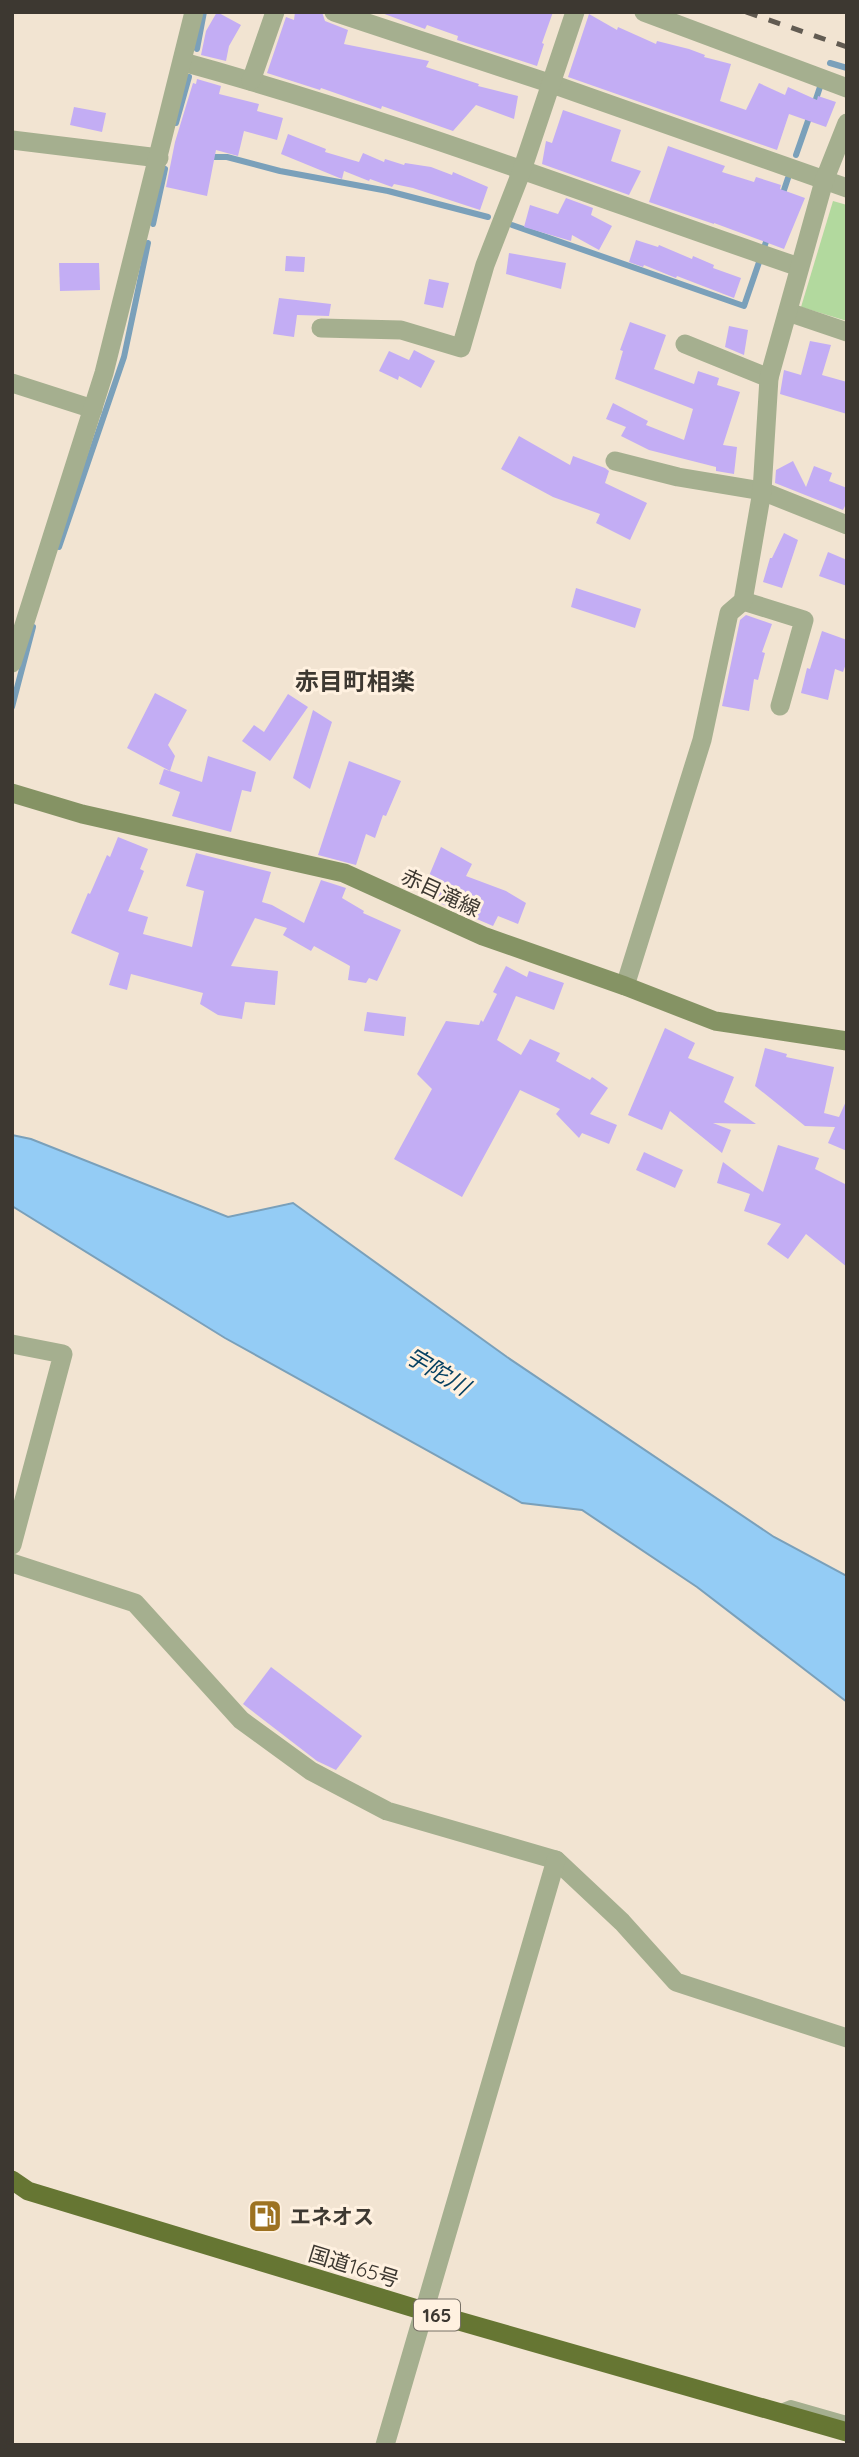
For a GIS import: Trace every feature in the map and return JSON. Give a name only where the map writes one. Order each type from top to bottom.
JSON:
[{"type":"highway","name":"国道165号","points":[[18,2186],[424,2311],[847,2432]]},
{"type":"main road","name":"赤目滝線","points":[[12,793],[82,814],[344,873],[482,936],[715,1021],[847,1041]]},
{"type":"street","points":[[12,663],[93,409],[194,12]]},
{"type":"street","points":[[251,81],[275,12]]},
{"type":"street","points":[[334,12],[552,84],[847,188]]},
{"type":"street","points":[[321,328],[401,330],[461,348],[485,265],[522,170],[575,12]]},
{"type":"street","points":[[644,12],[847,88]]},
{"type":"street","points":[[183,62],[251,81],[522,170],[799,267]]},
{"type":"street","points":[[625,986],[702,740],[729,613],[743,601],[762,491],[769,378],[824,181],[847,123]]},
{"type":"street","points":[[12,140],[159,158]]},
{"type":"street","points":[[788,312],[847,332]]},
{"type":"street","points":[[685,344],[769,378]]},
{"type":"street","points":[[12,383],[93,409]]},
{"type":"street","points":[[615,461],[678,477],[762,491],[847,525]]},
{"type":"street","points":[[743,601],[804,620],[780,706]]},
{"type":"street","points":[[12,1344],[63,1354],[12,1545]]},
{"type":"street","points":[[12,1563],[135,1602],[241,1720],[311,1771],[387,1811],[556,1860],[622,1922],[676,1982],[847,2038]]},
{"type":"street","points":[[385,2445],[556,1860]]},
{"type":"lane","points":[[774,2411],[791,2405],[847,2421]]},
{"type":"green space","points":[[833,201],[847,205],[847,321],[801,307]]},
{"type":"water","name":"宇陀川","points":[[12,1135],[31,1139],[228,1217],[293,1203],[507,1357],[774,1537],[847,1576],[847,1702],[697,1587],[582,1510],[522,1503],[225,1338],[12,1206]]},
{"type":"building","points":[[217,12],[241,25],[229,46],[226,61],[201,55],[206,31]]},
{"type":"building","points":[[295,12],[322,12],[325,21],[348,30],[344,44],[429,61],[426,67],[479,84],[478,86],[518,96],[514,119],[476,105],[453,131],[382,106],[381,109],[267,73],[286,17],[294,20]]},
{"type":"building","points":[[379,12],[553,12],[537,66],[457,40],[458,36],[427,25],[425,29]]},
{"type":"building","points":[[589,14],[617,30],[618,27],[656,44],[657,41],[689,49],[705,55],[704,57],[731,64],[720,101],[746,110],[759,83],[785,95],[788,87],[817,100],[818,96],[836,102],[826,127],[789,114],[777,150],[568,77]]},
{"type":"building","points":[[197,79],[221,86],[219,94],[259,104],[257,111],[283,118],[277,140],[244,131],[238,156],[216,150],[207,196],[166,187],[175,142],[193,83],[196,84]]},
{"type":"building","points":[[74,107],[106,113],[102,132],[70,125]]},
{"type":"building","points":[[563,110],[621,130],[611,161],[641,171],[629,195],[542,164],[546,141],[552,143]]},
{"type":"building","points":[[288,134],[326,149],[325,152],[359,162],[363,153],[384,162],[385,159],[404,165],[431,167],[452,175],[453,172],[488,187],[480,210],[413,188],[394,184],[392,187],[370,179],[369,181],[344,171],[342,179],[281,154]]},
{"type":"building","points":[[668,146],[725,166],[722,172],[754,182],[756,177],[781,185],[780,189],[805,198],[784,249],[649,202]]},
{"type":"building","points":[[566,198],[593,208],[591,215],[612,226],[599,250],[572,235],[571,241],[524,227],[530,205],[558,214]]},
{"type":"building","points":[[636,240],[658,247],[659,245],[692,259],[693,256],[714,265],[713,268],[741,278],[734,298],[677,276],[676,278],[629,262]]},
{"type":"building","points":[[509,253],[566,263],[561,289],[506,274]]},
{"type":"building","points":[[286,256],[305,257],[304,272],[285,271]]},
{"type":"building","points":[[59,263],[99,263],[100,290],[60,291]]},
{"type":"building","points":[[429,279],[449,283],[443,308],[424,304]]},
{"type":"building","points":[[279,298],[331,304],[329,316],[297,315],[294,337],[273,334]]},
{"type":"building","points":[[630,322],[666,335],[654,369],[694,384],[698,371],[719,378],[717,385],[740,392],[723,445],[737,447],[734,474],[649,450],[621,436],[626,427],[606,419],[613,403],[648,421],[646,425],[684,440],[693,409],[615,379],[623,351],[620,350]]},
{"type":"building","points":[[729,326],[748,330],[744,355],[725,347]]},
{"type":"building","points":[[810,341],[831,345],[822,375],[847,382],[847,414],[780,394],[784,370],[801,375]]},
{"type":"building","points":[[414,350],[435,361],[421,388],[399,376],[398,380],[379,371],[389,351],[409,360]]},
{"type":"building","points":[[519,436],[570,465],[573,456],[605,468],[609,471],[605,483],[647,503],[630,540],[596,523],[600,514],[553,497],[501,469]]},
{"type":"building","points":[[793,461],[806,487],[814,466],[832,473],[829,481],[847,488],[847,502],[843,510],[775,483],[776,470]]},
{"type":"building","points":[[784,533],[798,540],[782,588],[763,582],[770,558]]},
{"type":"building","points":[[828,552],[847,560],[847,586],[819,576]]},
{"type":"building","points":[[576,588],[641,609],[635,628],[571,607]]},
{"type":"building","points":[[746,615],[772,624],[762,652],[765,653],[758,680],[754,679],[749,711],[722,706],[740,620]]},
{"type":"building","points":[[822,631],[847,640],[847,661],[843,672],[835,669],[828,700],[801,693],[807,668],[810,669]]},
{"type":"building","points":[[155,693],[187,710],[168,745],[175,756],[170,771],[127,748]]},
{"type":"building","points":[[288,694],[308,707],[270,761],[242,741],[254,725],[264,732]]},
{"type":"building","points":[[313,710],[332,722],[310,789],[293,778]]},
{"type":"building","points":[[208,756],[256,772],[251,792],[242,790],[231,832],[172,816],[180,792],[159,784],[164,769],[202,782]]},
{"type":"building","points":[[349,761],[401,781],[386,816],[383,815],[375,838],[366,834],[356,865],[318,855]]},
{"type":"building","points":[[118,837],[148,849],[140,869],[144,871],[128,911],[148,917],[143,934],[192,947],[204,891],[186,886],[196,853],[271,872],[262,902],[304,923],[321,880],[346,888],[342,898],[364,911],[363,913],[401,930],[377,981],[369,978],[366,983],[348,980],[350,966],[314,946],[311,951],[283,935],[287,928],[255,918],[231,966],[278,971],[275,1005],[245,1002],[242,1019],[218,1015],[200,1004],[203,993],[131,974],[127,990],[109,985],[119,953],[71,933],[88,893],[90,894],[107,855],[110,857]]},
{"type":"building","points":[[441,847],[472,864],[466,876],[506,891],[526,903],[518,924],[498,916],[493,926],[421,895]]},
{"type":"building","points":[[506,966],[527,977],[529,971],[564,983],[554,1010],[516,996],[497,1040],[521,1055],[530,1039],[560,1053],[556,1061],[590,1080],[592,1077],[608,1088],[590,1114],[617,1125],[609,1144],[582,1133],[579,1138],[556,1114],[560,1109],[520,1090],[462,1197],[394,1159],[432,1089],[417,1074],[446,1021],[479,1025],[481,1020],[483,1022],[497,994],[493,992]]},
{"type":"building","points":[[367,1012],[406,1017],[404,1036],[364,1031]]},
{"type":"building","points":[[665,1028],[695,1043],[688,1058],[734,1077],[724,1102],[756,1124],[713,1123],[731,1130],[722,1153],[670,1111],[662,1130],[628,1115]]},
{"type":"building","points":[[765,1048],[787,1054],[786,1057],[834,1067],[824,1113],[839,1117],[847,1099],[847,1151],[828,1143],[835,1127],[805,1126],[755,1086]]},
{"type":"building","points":[[778,1145],[819,1158],[815,1169],[847,1185],[847,1267],[806,1234],[788,1259],[767,1244],[781,1224],[744,1211],[750,1194],[717,1183],[723,1162],[763,1192]]},
{"type":"building","points":[[644,1152],[683,1170],[675,1188],[636,1170]]},
{"type":"building","points":[[271,1667],[362,1736],[336,1770],[317,1761],[243,1704]]},
{"type":"waterway","points":[[197,49],[204,12]]},
{"type":"waterway","points":[[830,63],[847,68]]},
{"type":"waterway","points":[[176,123],[189,77]]},
{"type":"waterway","points":[[814,105],[820,87]]},
{"type":"waterway","points":[[796,155],[810,115]]},
{"type":"waterway","points":[[206,157],[227,157],[280,171],[388,191],[488,217]]},
{"type":"waterway","points":[[153,224],[165,169]]},
{"type":"waterway","points":[[782,196],[788,178]]},
{"type":"waterway","points":[[512,225],[744,306],[768,236]]},
{"type":"waterway","points":[[59,547],[124,357],[148,243]]},
{"type":"waterway","points":[[12,707],[33,627]]},
{"type":"railway","points":[[746,12],[847,47]]},
{"type":"place","name":"エネオス","points":[[265,2216]]},
{"type":"district","name":"赤目町相楽","points":[[355,681]]}]
